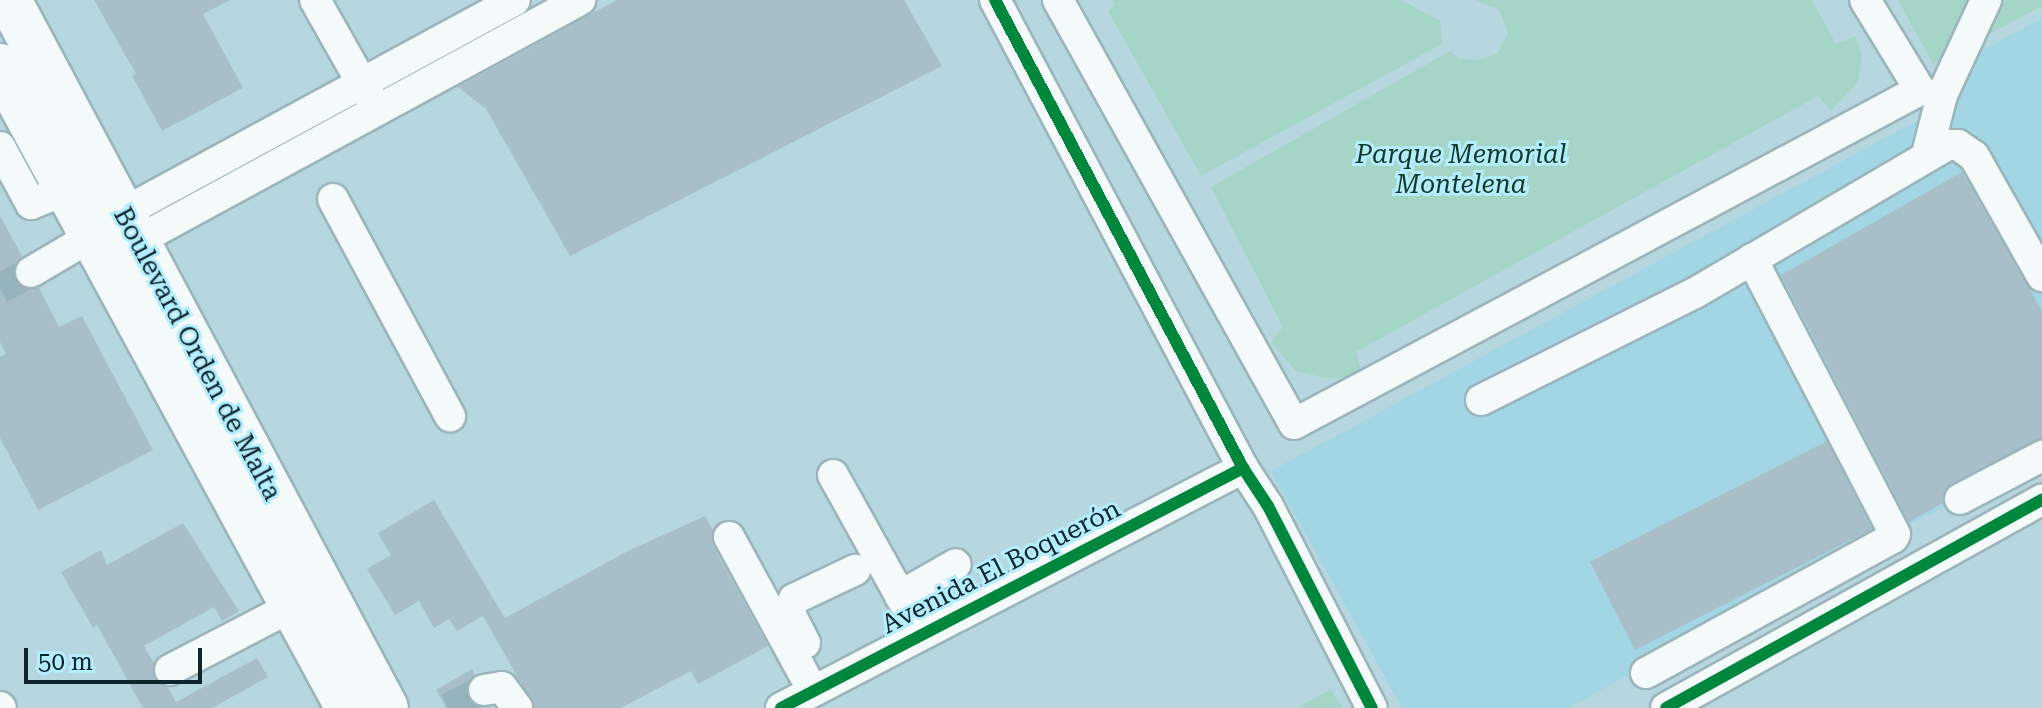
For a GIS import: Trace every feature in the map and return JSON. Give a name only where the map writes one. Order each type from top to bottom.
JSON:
[{"type":"highway","name":"Boulevard Orden de Malta","points":[[9,0],[291,607],[353,707]]},
{"type":"highway","name":"Boulevard Orden de Malta","points":[[0,66],[66,190],[116,231],[193,341],[353,707]]},
{"type":"street","points":[[315,0],[379,111]]},
{"type":"street","points":[[116,231],[362,84],[515,0]]},
{"type":"street","points":[[31,272],[379,111],[580,0]]},
{"type":"street","points":[[995,0],[1243,468],[1333,608],[1372,708]]},
{"type":"street","points":[[1058,0],[1294,424],[1920,90],[1865,0]]},
{"type":"street","points":[[1927,154],[1942,95],[1986,0]]},
{"type":"street","points":[[1481,400],[1695,293],[1927,154],[1958,145],[1974,156],[2042,276]]},
{"type":"street","points":[[0,147],[31,204],[66,190]]},
{"type":"street","points":[[333,199],[450,416]]},
{"type":"street","points":[[1646,673],[1893,538],[1895,534],[1890,519],[1752,259]]},
{"type":"street","points":[[1960,499],[2042,456]]},
{"type":"street","name":"Avenida El Boquerón","points":[[781,708],[1243,468]]},
{"type":"street","points":[[833,475],[921,633]]},
{"type":"street","points":[[1666,708],[2042,500]]},
{"type":"street","points":[[729,537],[819,687]]},
{"type":"street","points":[[900,596],[956,564]]},
{"type":"street","points":[[819,687],[789,606],[794,599],[855,570]]},
{"type":"street","points":[[170,670],[291,607]]},
{"type":"street","points":[[484,690],[502,687],[517,708]]},
{"type":"shaded area","points":[[2042,18],[2042,461],[1892,532],[1568,708],[1402,708],[1271,471],[1953,101],[1939,74]]},
{"type":"green space","points":[[1112,0],[1401,0],[1440,21],[1442,44],[1201,176],[1108,11],[1115,5]]},
{"type":"green space","name":"Parque Memorial Montelena","points":[[1475,0],[1812,0],[1836,44],[1855,36],[1862,56],[1858,82],[1831,111],[1818,96],[1356,352],[1363,377],[1325,378],[1296,371],[1271,342],[1283,327],[1211,187],[1450,51],[1460,59],[1478,60],[1497,54],[1508,33],[1499,10]]},
{"type":"green space","points":[[1898,0],[2042,0],[2042,6],[1933,64]]},
{"type":"green space","points":[[1331,689],[1342,708],[1297,708]]},
{"type":"building","points":[[94,0],[230,0],[203,14],[243,88],[162,131],[132,76],[136,74]]},
{"type":"building","points":[[617,0],[904,0],[942,66],[570,256],[486,109],[458,87]]},
{"type":"building","points":[[1962,172],[2042,311],[2042,438],[1952,483],[1944,490],[1943,503],[1909,522],[1781,275]]},
{"type":"building","points":[[0,216],[22,256],[13,271],[16,282],[23,288],[39,288],[59,327],[82,316],[153,450],[38,510],[0,438],[0,357],[6,354],[0,342]]},
{"type":"building","points":[[1827,441],[1872,529],[1635,650],[1590,562]]},
{"type":"building","points":[[434,500],[505,618],[628,551],[705,516],[713,530],[713,546],[768,646],[698,684],[691,671],[621,708],[535,708],[483,616],[457,631],[449,619],[434,628],[419,601],[395,615],[367,569],[391,555],[378,533]]},
{"type":"building","points":[[183,523],[239,611],[222,621],[214,607],[144,646],[154,663],[154,679],[168,688],[176,702],[257,658],[268,677],[212,708],[143,708],[97,625],[93,628],[61,572],[101,550],[107,565]]},
{"type":"building","points":[[472,669],[475,675],[468,683],[466,692],[470,701],[478,707],[494,708],[446,708],[436,690]]},
{"type":"tunnel","points":[[0,289],[31,272]]},
{"type":"tunnel","points":[[448,708],[484,690]]},
{"type":"cycle path","points":[[995,0],[1243,468],[1268,506],[1372,708]]},
{"type":"cycle path","points":[[781,708],[1243,468]]},
{"type":"cycle path","points":[[1666,708],[2042,500]]}]
